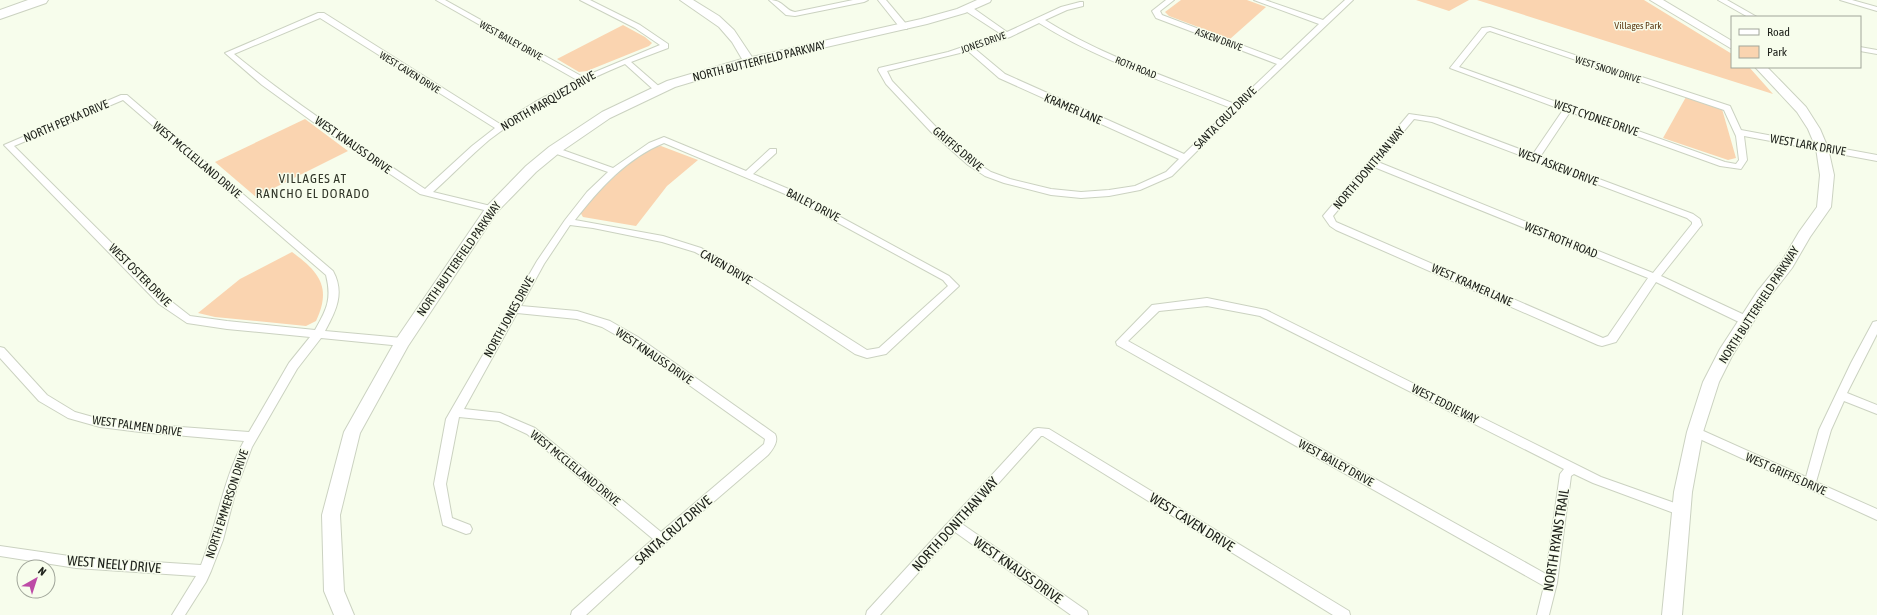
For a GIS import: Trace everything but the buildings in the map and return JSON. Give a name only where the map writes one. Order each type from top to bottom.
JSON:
[{"type":"highway","points":[[0,5],[10,0]]},
{"type":"highway","points":[[0,5],[17,0]]},
{"type":"highway","points":[[0,15],[41,0]]},
{"type":"street","name":"WEST BAILEY DRIVE","points":[[440,0],[583,80]]},
{"type":"street","name":"NORTH MARQUEZ DRIVE","points":[[425,193],[475,148],[500,128],[532,108],[583,80],[665,46],[659,40],[642,30],[584,0]]},
{"type":"street","points":[[685,0],[711,14],[729,30],[740,42],[749,60]]},
{"type":"street","points":[[773,0],[789,13],[795,14],[864,0]]},
{"type":"street","points":[[882,0],[904,27]]},
{"type":"street","name":"NORTH BUTTERFIELD PARKWAY","points":[[344,615],[334,591],[331,515],[352,432],[402,342],[492,209],[531,169],[554,150],[606,115],[658,89],[749,60],[904,27],[967,8],[986,0]]},
{"type":"street","name":"ASKEW DRIVE","points":[[1170,0],[1156,11],[1156,14],[1162,18],[1282,63]]},
{"type":"street","points":[[1258,0],[1324,23]]},
{"type":"street","name":"SANTA CRUZ DRIVE","points":[[1081,195],[1109,193],[1137,188],[1169,174],[1282,63],[1349,0]]},
{"type":"street","points":[[1655,0],[1731,45]]},
{"type":"street","points":[[1722,0],[1751,16]]},
{"type":"street","points":[[1844,0],[1877,9]]},
{"type":"street","name":"JONES DRIVE","points":[[882,70],[920,62],[968,48],[1040,20],[1067,6],[1080,4]]},
{"type":"street","points":[[967,8],[1007,34]]},
{"type":"street","name":"WEST CAVEN DRIVE","points":[[229,53],[321,15],[500,128]]},
{"type":"street","name":"ROTH ROAD","points":[[1040,20],[1067,37],[1093,50],[1236,108]]},
{"type":"street","name":"WEST SNOW DRIVE","points":[[1454,68],[1485,30],[1490,29],[1727,108],[1738,132]]},
{"type":"street","name":"KRAMER LANE","points":[[968,48],[1002,76],[1185,158]]},
{"type":"street","points":[[1861,49],[1877,52]]},
{"type":"street","name":"WEST KNAUSS DRIVE","points":[[229,53],[266,83],[330,130],[425,193],[492,209]]},
{"type":"street","points":[[626,61],[658,89]]},
{"type":"street","name":"WEST CYDNEE DRIVE","points":[[1454,68],[1723,164],[1738,167],[1743,160],[1738,132]]},
{"type":"street","name":"NORTH BUTTERFIELD PARKWAY","points":[[1672,615],[1683,492],[1695,432],[1711,382],[1726,353],[1762,296],[1787,264],[1804,235],[1824,207],[1827,175],[1822,148],[1814,129],[1802,110],[1762,68]]},
{"type":"street","name":"GRIFFIS DRIVE","points":[[882,70],[889,82],[934,130],[971,163],[988,174],[1007,181],[1051,192],[1081,195]]},
{"type":"street","name":"NORTH PEPKA DRIVE","points":[[8,145],[124,97]]},
{"type":"street","name":"WEST MCCLELLAND DRIVE","points":[[124,97],[330,273],[334,287],[332,309],[318,334]]},
{"type":"street","points":[[1535,158],[1568,109]]},
{"type":"street","name":"NORTH DONITHAN WAY","points":[[1333,224],[1328,216],[1412,116],[1417,116]]},
{"type":"street","name":"WEST ASKEW DRIVE","points":[[1417,116],[1434,120],[1690,216],[1697,221],[1698,225],[1654,277]]},
{"type":"street","name":"WEST LARK DRIVE","points":[[1738,132],[1877,158]]},
{"type":"street","name":"NORTH JONES DRIVE","points":[[466,528],[447,521],[440,484],[452,419],[540,263],[568,222],[590,194],[614,171],[652,145],[664,140]]},
{"type":"street","name":"BAILEY DRIVE","points":[[664,140],[807,202],[946,278],[954,286],[882,351],[867,354]]},
{"type":"street","name":"WEST OSTER DRIVE","points":[[8,145],[163,301],[187,319],[402,342]]},
{"type":"street","points":[[554,150],[614,171]]},
{"type":"street","points":[[747,175],[772,151]]},
{"type":"street","name":"WEST ROTH ROAD","points":[[1373,163],[1654,277],[1747,321]]},
{"type":"street","name":"CAVEN DRIVE","points":[[568,222],[663,239],[698,250],[736,271],[859,351],[867,354]]},
{"type":"street","name":"WEST KRAMER LANE","points":[[1333,224],[1339,228],[1602,342],[1612,339],[1626,316],[1654,277]]},
{"type":"street","name":"WEST BAILEY DRIVE","points":[[1207,302],[1156,308],[1121,342],[1551,583]]},
{"type":"street","name":"WEST EDDIE WAY","points":[[1207,302],[1262,313],[1597,480],[1682,511]]},
{"type":"street","name":"WEST KNAUSS DRIVE","points":[[514,309],[577,315],[606,324],[634,340],[771,437],[769,446]]},
{"type":"street","points":[[1809,485],[1825,430],[1856,363],[1877,325]]},
{"type":"street","name":"NORTH EMMERSON DRIVE","points":[[178,615],[205,571],[216,540],[230,490],[252,437],[293,366],[318,334]]},
{"type":"street","name":"WEST PALMEN DRIVE","points":[[0,351],[43,398],[72,415],[100,423],[140,428],[252,437]]},
{"type":"street","points":[[1841,395],[1877,410]]},
{"type":"street","name":"WEST MCCLELLAND DRIVE","points":[[456,412],[500,417],[531,431],[557,451],[661,539]]},
{"type":"street","name":"WEST CAVEN DRIVE","points":[[1038,432],[1045,432],[1344,615]]},
{"type":"street","name":"NORTH DONITHAN WAY","points":[[872,615],[1038,432]]},
{"type":"street","name":"WEST GRIFFIS DRIVE","points":[[1695,432],[1877,516]]},
{"type":"street","name":"SANTA CRUZ DRIVE","points":[[578,615],[661,539],[769,446]]},
{"type":"street","name":"NORTH RYANS TRAIL","points":[[1544,615],[1551,583],[1566,474],[1573,468]]},
{"type":"street","name":"WEST KNAUSS DRIVE","points":[[954,525],[1082,615]]},
{"type":"street","name":"WEST NEELY DRIVE","points":[[0,551],[72,560],[205,571]]},
{"type":"green space","points":[[1181,0],[1247,0],[1266,7],[1230,39],[1169,16],[1165,12]]},
{"type":"green space","points":[[1416,0],[1469,0],[1449,11]]},
{"type":"green space","name":"Villages Park","points":[[1477,0],[1644,0],[1731,53],[1731,68],[1750,68],[1773,94]]},
{"type":"green space","points":[[623,25],[645,37],[652,43],[649,46],[587,71],[579,72],[557,59]]},
{"type":"green space","points":[[1686,97],[1722,109],[1736,158],[1728,160],[1663,138]]},
{"type":"green space","points":[[305,119],[348,151],[256,197],[215,162]]},
{"type":"green space","points":[[661,146],[698,160],[667,186],[636,226],[583,217],[580,212],[630,163],[641,155]]},
{"type":"green space","points":[[292,252],[309,266],[320,281],[323,290],[323,299],[316,321],[306,326],[215,317],[198,313],[240,279]]},
{"type":"district","name":"VILLAGES AT RANCHO EL DORADO","points":[[313,186]]}]
